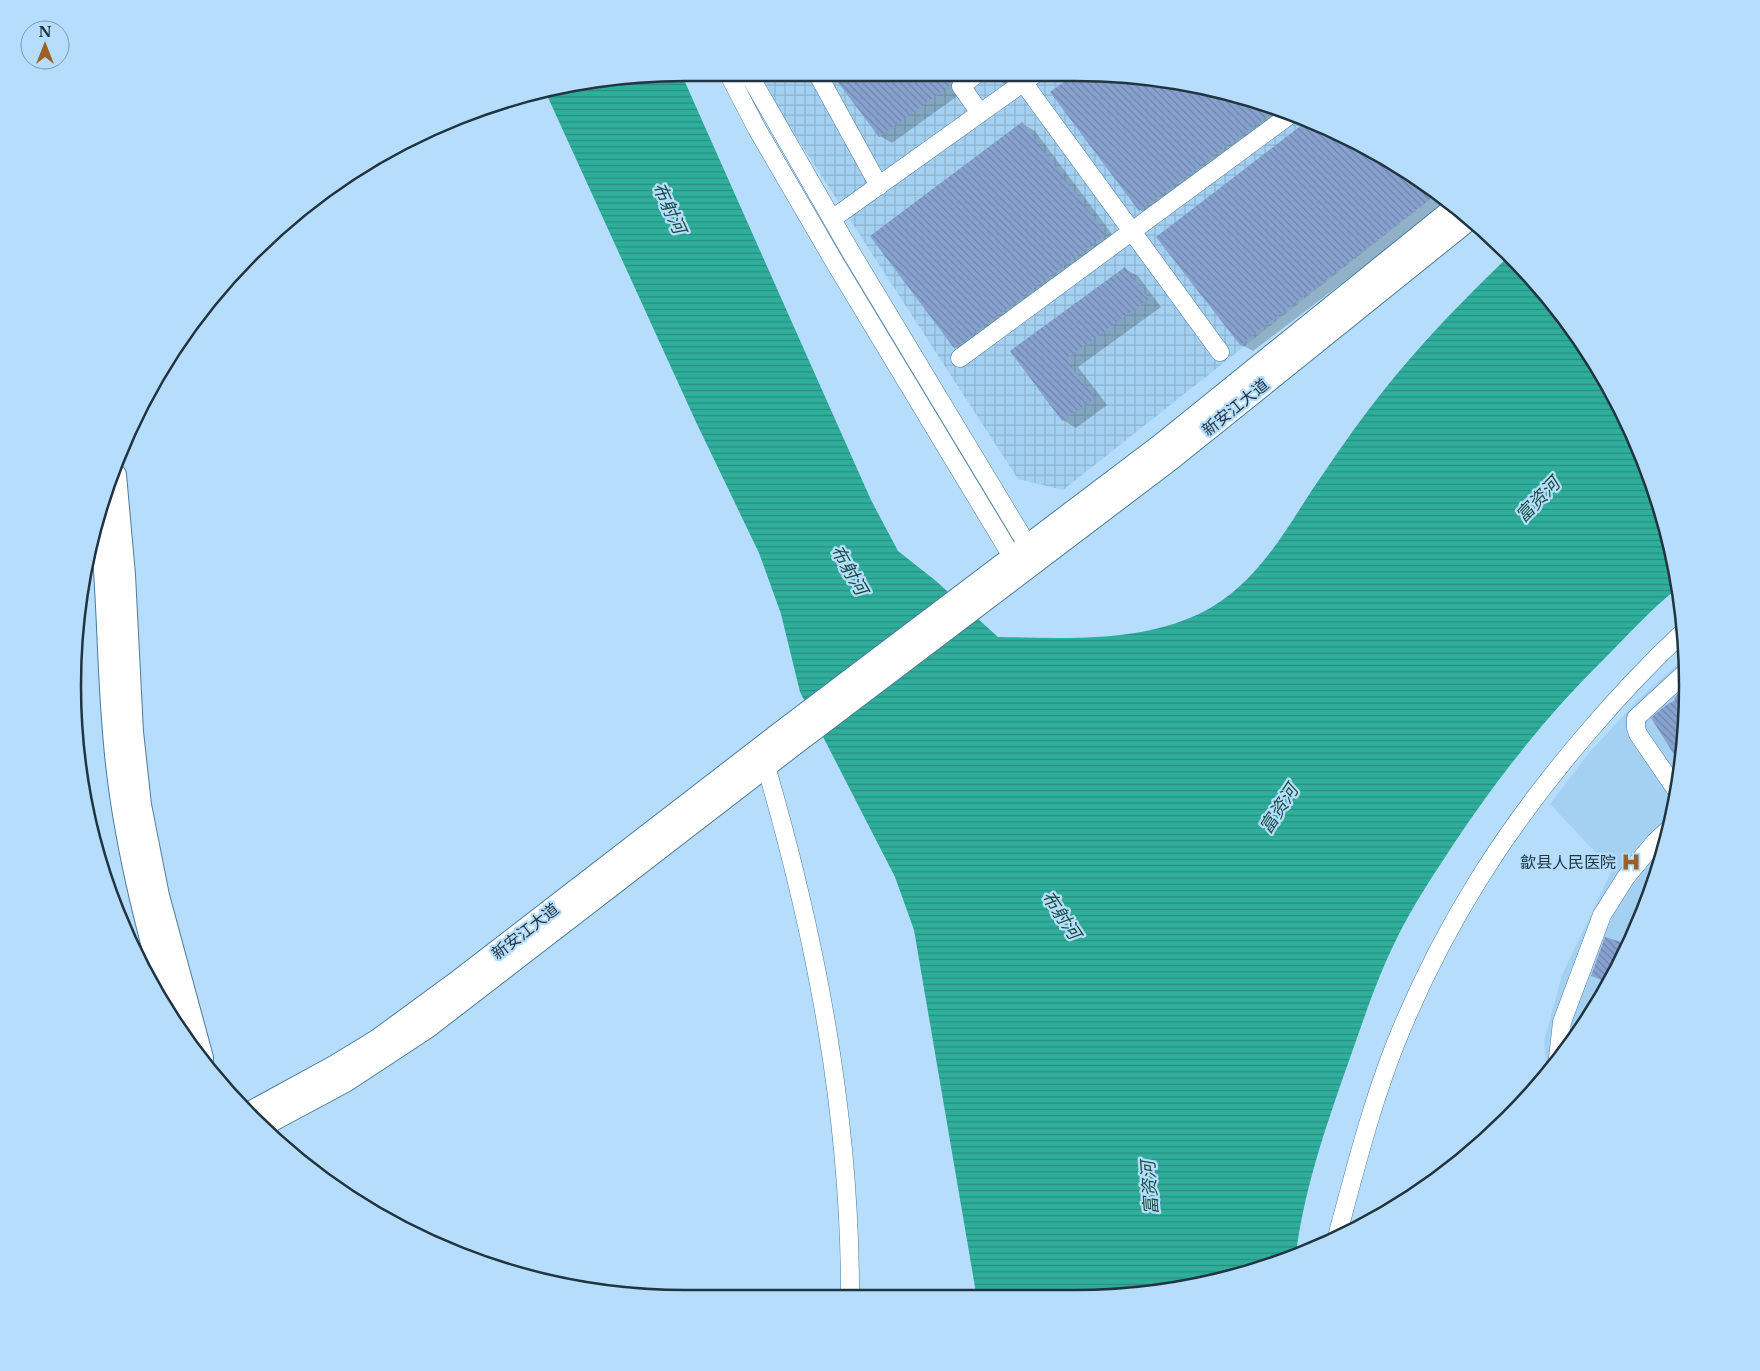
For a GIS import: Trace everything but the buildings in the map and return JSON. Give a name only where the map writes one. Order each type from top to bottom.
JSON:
[{"type":"main road","name":"新安江大道","points":[[1025,559],[1161,445],[1450,212]]},
{"type":"main road","name":"新安江大道","points":[[255,1110],[336,1066],[417,1013],[794,734],[1025,559],[1172,458],[1464,223]]},
{"type":"main road","points":[[116,484],[124,574],[132,732],[140,805],[158,896],[197,1041]]},
{"type":"main road","points":[[102,530],[114,733],[122,808],[140,900],[166,994]]},
{"type":"main road","name":"新安江大道","points":[[268,1122],[345,1081],[427,1027],[766,766],[794,734]]},
{"type":"street","points":[[732,81],[757,129],[835,263],[1025,559]]},
{"type":"street","points":[[753,81],[1025,559]]},
{"type":"street","points":[[821,81],[879,186]]},
{"type":"street","points":[[968,81],[961,86],[980,113]]},
{"type":"street","points":[[832,220],[1025,81]]},
{"type":"street","points":[[1031,81],[1132,231],[1220,352]]},
{"type":"street","points":[[960,358],[1284,119]]},
{"type":"street","points":[[1339,1228],[1370,1116],[1392,1054],[1428,970],[1465,900],[1506,836],[1562,762],[1641,672],[1676,638]]},
{"type":"street","points":[[1671,781],[1638,734],[1635,723],[1636,718],[1679,679]]},
{"type":"street","points":[[766,766],[805,912],[826,1019],[846,1177],[850,1290]]},
{"type":"street","points":[[1559,1046],[1562,1022],[1602,916],[1626,877],[1659,838]]},
{"type":"shaded area","points":[[764,81],[1074,81],[1153,86],[1231,102],[1269,113],[1306,127],[1377,162],[1431,198],[1063,490],[1018,479],[784,118]]},
{"type":"shaded area","name":"歙县人民医院","points":[[1678,664],[1679,686],[1674,764],[1658,842],[1647,880],[1633,917],[1616,953],[1598,988],[1577,1021],[1546,1063],[1544,1041],[1562,975],[1612,870],[1550,804],[1588,754],[1639,699]]},
{"type":"water","points":[[685,81],[871,500],[898,551],[936,581],[998,637],[1101,637],[1151,630],[1199,614],[1235,590],[1264,560],[1371,406],[1395,376],[1442,323],[1504,261],[1554,318],[1598,383],[1633,454],[1647,491],[1658,529],[1672,593],[1649,613],[1583,680],[1525,746],[1472,817],[1409,914],[1388,956],[1375,989],[1330,1117],[1309,1185],[1297,1247],[1231,1269],[1153,1285],[1074,1290],[975,1290],[914,930],[895,877],[800,692],[781,614],[759,553],[696,422],[548,98],[607,86]]},
{"type":"place","name":"歙县人民医院","points":[[1631,862]]},
{"type":"water label","name":"布射河","points":[[669,208]]},
{"type":"water label","name":"富资河","points":[[1538,500]]},
{"type":"water label","name":"布射河","points":[[849,570]]},
{"type":"water label","name":"富资河","points":[[1279,809]]},
{"type":"water label","name":"布射河","points":[[1061,915]]},
{"type":"water label","name":"富资河","points":[[1150,1188]]}]
